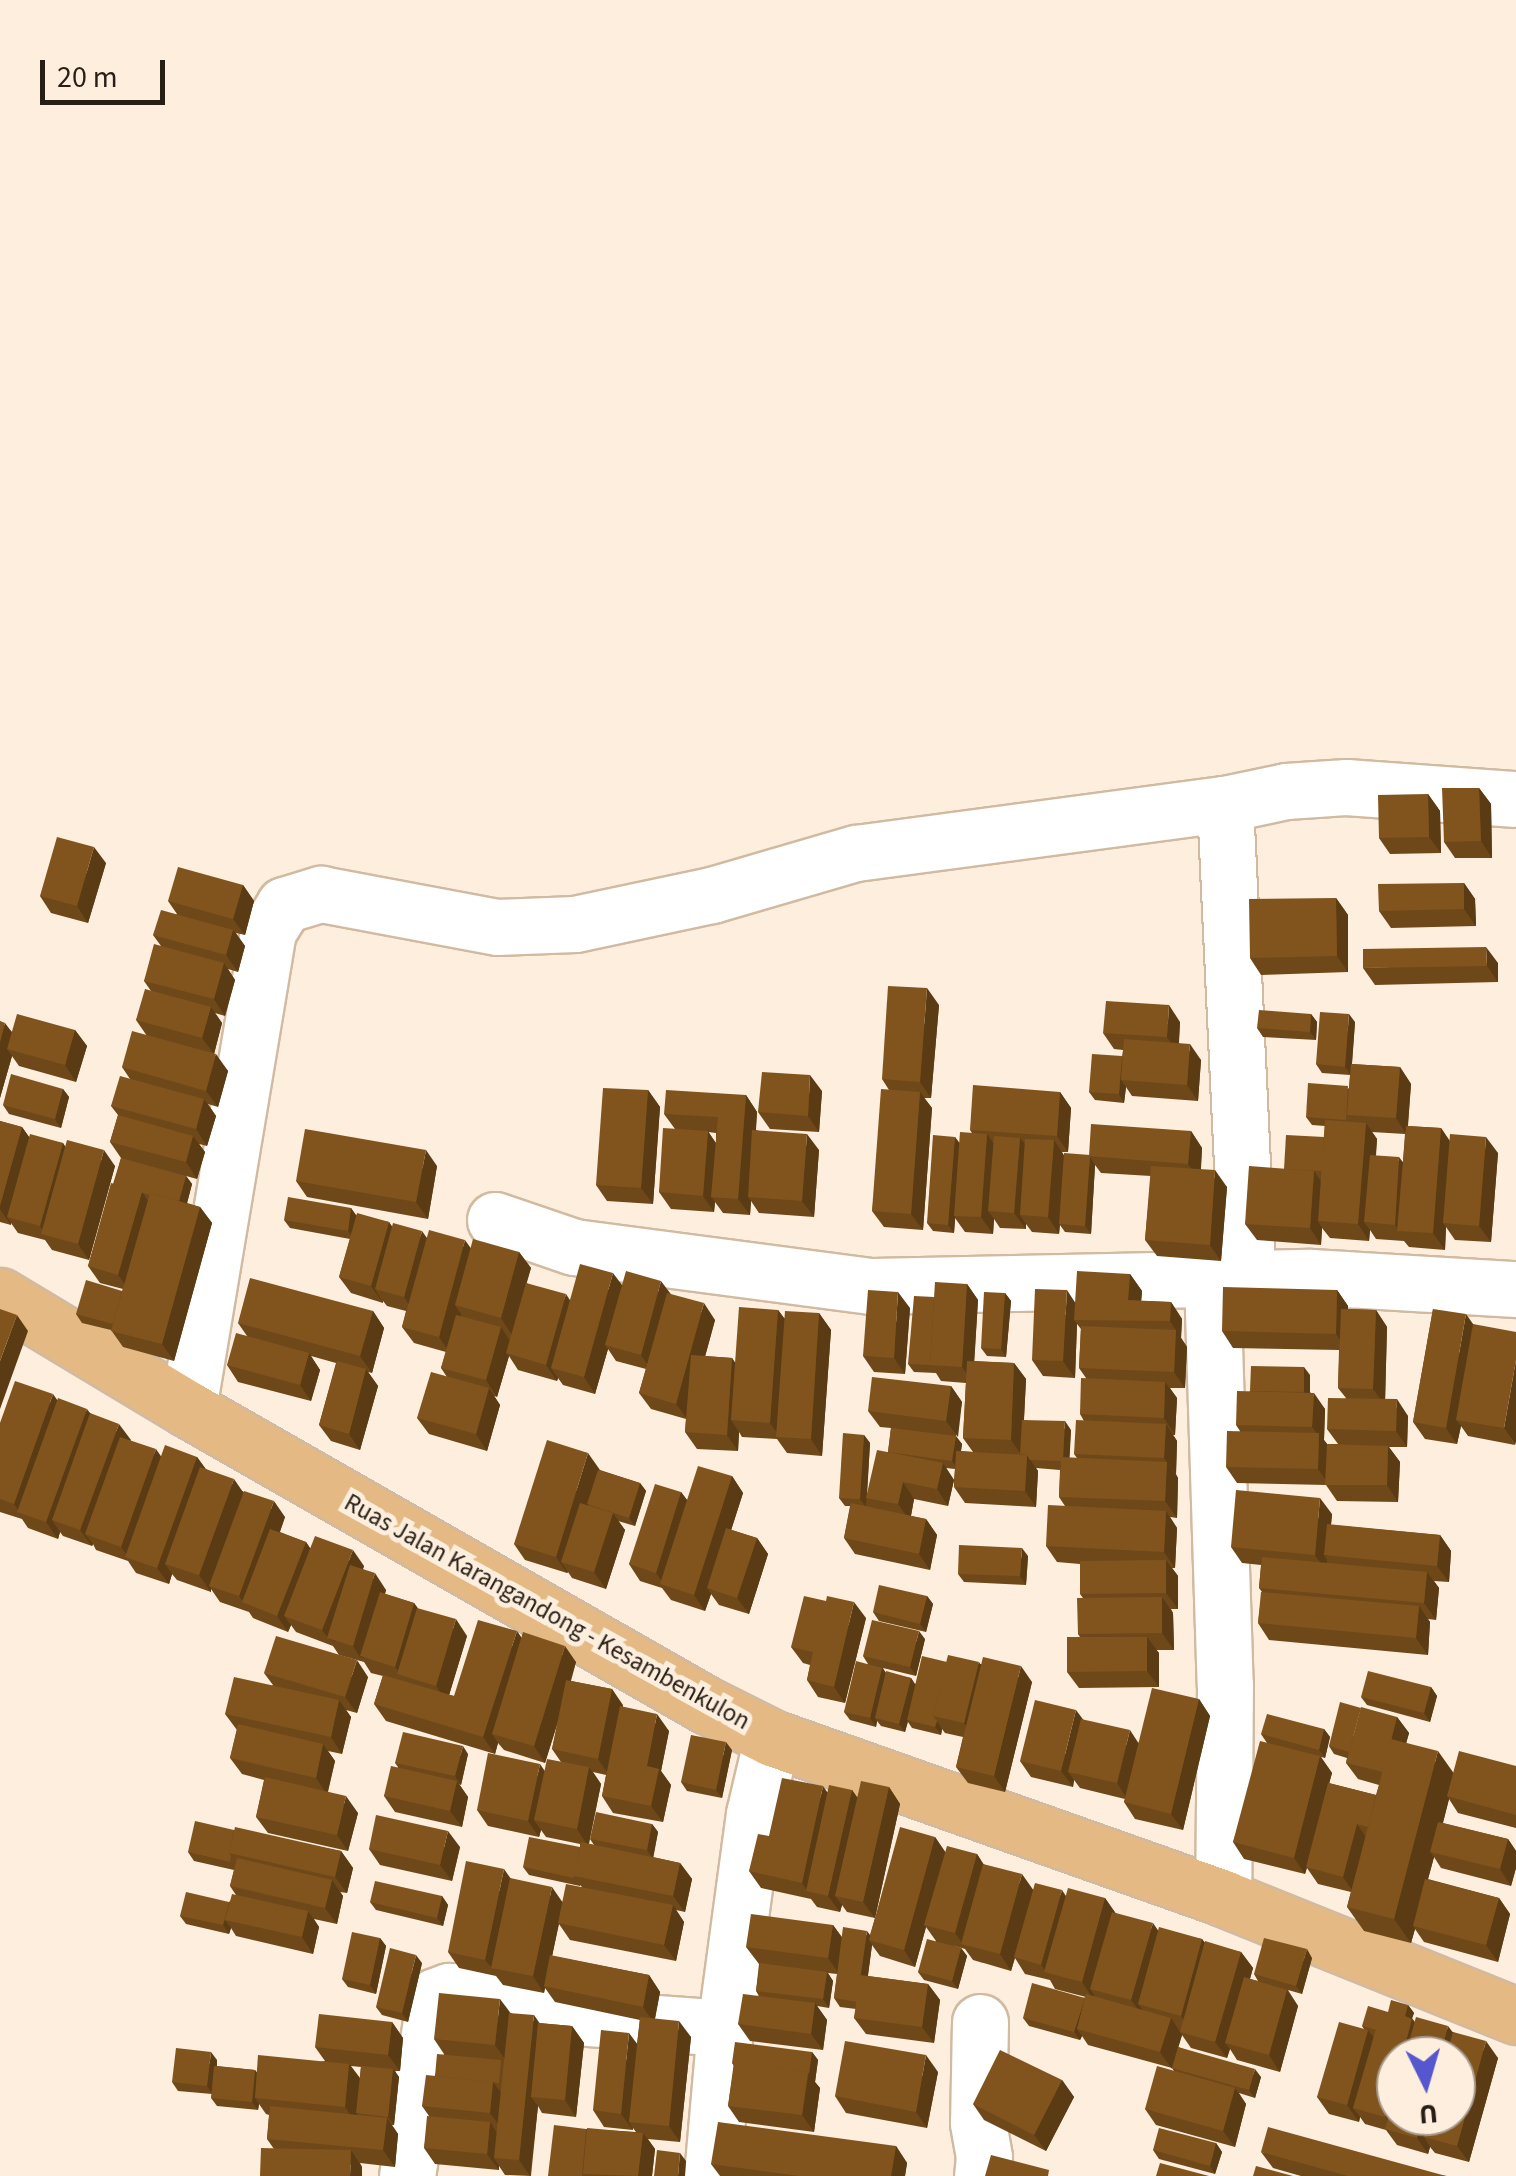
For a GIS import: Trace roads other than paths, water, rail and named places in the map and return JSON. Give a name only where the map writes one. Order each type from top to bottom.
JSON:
[{"type":"main road","name":"Ruas Jalan Karangandong - Kesambenkulon","points":[[0,1296],[188,1409],[706,1705],[772,1738],[1223,1898],[1516,2016]]},
{"type":"street","points":[[188,1409],[268,931],[284,906],[321,894],[497,928],[574,924],[694,900],[856,852],[1226,804],[1286,790],[1346,787],[1514,798]]},
{"type":"street","points":[[1223,1898],[1230,1279],[1226,804]]},
{"type":"street","points":[[495,1220],[574,1246],[872,1286],[1311,1276],[1516,1289]]},
{"type":"street","points":[[712,2176],[725,2028],[754,1814],[772,1738]]},
{"type":"street","points":[[406,2176],[435,1996],[449,1991],[478,1992],[589,2018],[725,2028]]},
{"type":"street","points":[[980,2022],[978,2124],[984,2157],[982,2176]]}]
